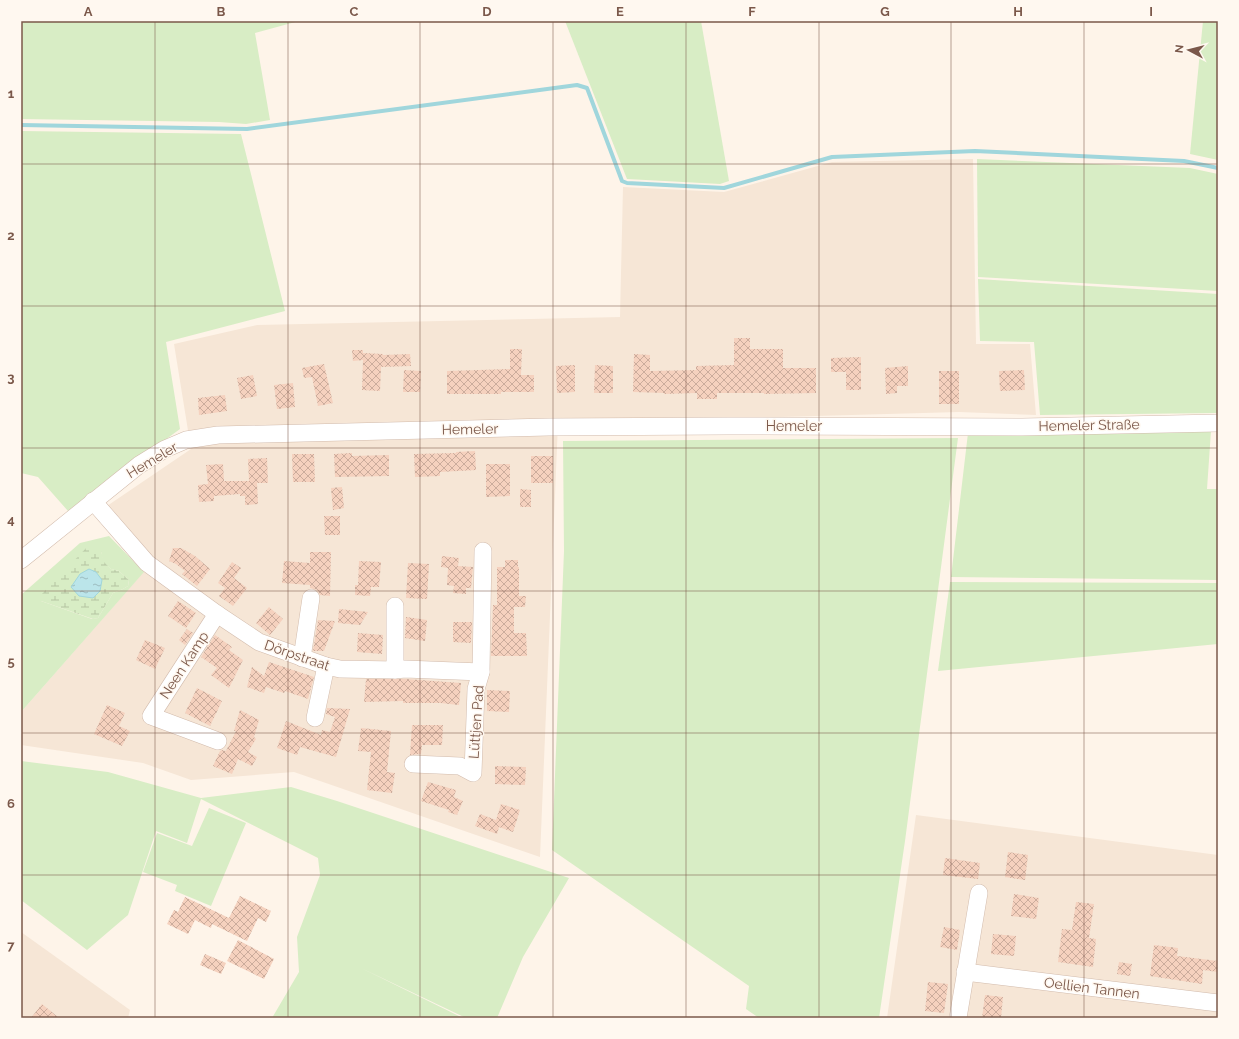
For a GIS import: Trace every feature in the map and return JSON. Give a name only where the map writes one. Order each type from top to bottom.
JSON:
[{"type":"street","name":"Hemeler Straße","points":[[960,427],[1218,423]]},
{"type":"street","name":"Hemeler","points":[[21,560],[139,465],[165,449],[186,440],[218,435],[564,427],[960,427]]},
{"type":"street","name":"Dörpstraat","points":[[93,501],[147,562],[217,614],[259,642],[302,658],[340,669],[406,669],[480,672]]},
{"type":"street","points":[[480,672],[483,551]]},
{"type":"street","points":[[302,658],[311,598]]},
{"type":"street","points":[[395,606],[395,670]]},
{"type":"street","name":"Neen Kamp","points":[[217,614],[151,716],[218,741]]},
{"type":"street","points":[[315,718],[326,666]]},
{"type":"street","name":"Lüttjen Pad","points":[[413,764],[460,766],[473,773],[476,689],[480,672]]},
{"type":"street","points":[[958,1018],[979,893]]},
{"type":"street","name":"Oellien Tannen","points":[[966,972],[1218,1003]]},
{"type":"shaded area","points":[[973,159],[976,344],[1030,344],[1036,415],[959,412],[558,423],[540,857],[294,772],[191,780],[143,763],[21,745],[21,712],[154,560],[107,506],[191,449],[174,344],[257,325],[620,317],[623,187],[724,192],[832,162]]},
{"type":"shaded area","points":[[916,815],[1218,855],[1218,1018],[887,1018]]},
{"type":"shaded area","points":[[21,932],[130,1010],[128,1018],[21,1018]]},
{"type":"green space","points":[[21,21],[299,21],[255,33],[270,120],[246,124],[219,122],[21,119]]},
{"type":"green space","points":[[565,21],[701,21],[729,181],[720,184],[627,179]]},
{"type":"green space","points":[[1203,21],[1218,21],[1218,160],[1190,154]]},
{"type":"green space","points":[[21,131],[241,134],[285,311],[166,342],[180,429],[68,511],[38,477],[21,473]]},
{"type":"green space","points":[[977,159],[1190,168],[1218,174],[1218,291],[978,277]]},
{"type":"green space","points":[[978,279],[1218,294],[1218,413],[1040,415],[1034,342],[980,341]]},
{"type":"green space","points":[[1211,431],[1207,489],[1218,489],[1218,580],[951,577],[968,433]]},
{"type":"green space","points":[[958,438],[905,841],[879,1018],[759,1018],[746,1009],[749,986],[552,850],[564,551],[563,441]]},
{"type":"green space","points":[[109,536],[144,572],[21,712],[21,595],[80,543]],"holes":[[[101,551],[103,562],[111,569],[119,571],[129,580],[128,586],[113,593],[98,618],[92,619],[41,601]]]},
{"type":"green space","points":[[89,545],[97,545],[101,551],[104,562],[111,569],[119,571],[129,580],[128,586],[113,593],[98,618],[93,619],[41,601],[39,597]]},
{"type":"green space","points":[[950,582],[1218,583],[1218,644],[938,671]]},
{"type":"green space","points":[[21,761],[108,772],[201,798],[291,787],[569,878],[523,957],[497,1018],[466,1018],[361,968],[463,1018],[272,1018],[299,972],[297,937],[320,875],[318,858],[201,799],[187,843],[156,831],[128,915],[87,950],[21,900]]},
{"type":"green space","points":[[209,808],[246,823],[211,906],[175,891],[177,885],[143,872],[157,833],[192,846]]},
{"type":"water","points":[[89,569],[96,572],[102,580],[100,591],[93,598],[79,596],[71,587],[80,574]]},
{"type":"building","points":[[734,338],[750,338],[750,349],[783,349],[783,368],[816,368],[816,393],[717,393],[717,399],[697,399],[697,393],[664,394],[633,392],[634,354],[650,355],[650,371],[696,370],[696,366],[734,365]]},
{"type":"building","points":[[510,349],[522,349],[521,375],[534,375],[534,392],[501,392],[501,394],[447,394],[447,371],[510,369]]},
{"type":"building","points":[[352,350],[363,350],[363,353],[383,355],[410,354],[411,366],[381,367],[380,391],[362,390],[363,360],[353,361]]},
{"type":"building","points":[[861,357],[861,390],[846,390],[846,372],[831,372],[831,358]]},
{"type":"building","points":[[324,364],[333,403],[318,406],[312,377],[304,378],[302,368]]},
{"type":"building","points":[[575,365],[575,392],[557,393],[556,366]]},
{"type":"building","points":[[595,365],[613,366],[613,393],[594,393]]},
{"type":"building","points":[[908,366],[908,386],[897,386],[897,393],[886,394],[885,368]]},
{"type":"building","points":[[404,370],[421,371],[420,392],[403,392]]},
{"type":"building","points":[[1024,370],[1025,390],[1000,391],[999,371]]},
{"type":"building","points":[[939,371],[959,371],[959,404],[939,404]]},
{"type":"building","points":[[253,375],[257,396],[241,399],[237,378]]},
{"type":"building","points":[[293,383],[295,407],[277,409],[274,385]]},
{"type":"building","points":[[225,395],[227,411],[199,415],[198,398]]},
{"type":"building","points":[[475,451],[476,470],[440,472],[440,476],[415,477],[414,454]]},
{"type":"building","points":[[352,453],[352,456],[389,455],[389,476],[335,477],[334,454]]},
{"type":"building","points":[[292,454],[314,454],[315,482],[293,482]]},
{"type":"building","points":[[531,456],[553,456],[553,483],[531,483]]},
{"type":"building","points":[[267,458],[268,483],[257,483],[258,504],[245,505],[245,496],[240,496],[240,494],[214,496],[214,501],[199,502],[198,485],[208,484],[206,465],[223,464],[224,481],[249,481],[248,459]]},
{"type":"building","points":[[486,464],[510,464],[510,496],[486,497]]},
{"type":"building","points":[[342,487],[344,508],[333,510],[331,488]]},
{"type":"building","points":[[520,489],[531,490],[531,507],[520,507]]},
{"type":"building","points":[[324,516],[340,516],[340,535],[325,535]]},
{"type":"building","points":[[173,548],[181,548],[195,556],[210,569],[197,586],[182,574],[185,571],[169,561]]},
{"type":"building","points":[[310,552],[331,552],[330,596],[320,595],[317,590],[310,588],[310,585],[282,583],[284,561],[310,563]]},
{"type":"building","points":[[442,556],[459,558],[458,566],[473,567],[471,588],[466,588],[466,594],[453,593],[454,586],[447,585],[448,568],[441,567]]},
{"type":"building","points":[[505,560],[518,560],[519,596],[526,596],[525,607],[514,607],[514,633],[526,633],[527,656],[491,656],[493,605],[497,605],[497,567],[505,567]]},
{"type":"building","points":[[359,561],[381,562],[379,587],[371,587],[370,596],[355,595],[355,585],[358,585]]},
{"type":"building","points":[[232,562],[241,568],[234,578],[247,588],[233,606],[219,596],[225,588],[218,583]]},
{"type":"building","points":[[408,563],[429,564],[427,599],[406,598]]},
{"type":"building","points":[[178,601],[196,613],[186,628],[168,616]]},
{"type":"building","points":[[269,607],[283,619],[270,635],[256,623]]},
{"type":"building","points":[[339,609],[368,612],[360,625],[338,623]]},
{"type":"building","points":[[406,617],[427,620],[425,641],[405,638]]},
{"type":"building","points":[[318,620],[335,621],[324,651],[313,651]]},
{"type":"building","points":[[453,622],[472,622],[471,643],[453,642]]},
{"type":"building","points":[[187,629],[193,633],[185,645],[179,640]]},
{"type":"building","points":[[358,633],[383,635],[382,654],[357,652]]},
{"type":"building","points":[[215,635],[232,647],[229,650],[243,660],[229,688],[211,675],[217,668],[201,657]]},
{"type":"building","points":[[145,640],[165,648],[155,669],[136,660]]},
{"type":"building","points":[[269,662],[314,677],[308,699],[285,691],[284,693],[266,687],[264,693],[247,687],[252,667],[264,676]]},
{"type":"building","points":[[366,679],[406,679],[461,683],[459,705],[440,703],[403,703],[403,701],[364,702]]},
{"type":"building","points":[[197,688],[222,701],[210,726],[185,713]]},
{"type":"building","points":[[487,690],[510,691],[509,712],[487,711]]},
{"type":"building","points":[[107,705],[125,713],[119,726],[130,731],[122,746],[94,734]]},
{"type":"building","points":[[327,708],[350,709],[336,757],[300,747],[297,755],[277,748],[286,721],[321,735],[322,730],[330,732],[335,717],[326,714]]},
{"type":"building","points":[[240,710],[259,720],[254,737],[256,739],[248,752],[257,757],[252,766],[238,759],[232,774],[213,766],[220,751],[226,751],[236,731],[234,731]]},
{"type":"building","points":[[412,725],[443,725],[442,745],[422,745],[421,754],[410,755]]},
{"type":"building","points":[[361,728],[391,731],[387,772],[395,773],[392,793],[367,790],[371,752],[358,751]]},
{"type":"building","points":[[495,766],[526,767],[525,785],[495,784]]},
{"type":"building","points":[[428,782],[456,790],[454,797],[463,801],[457,815],[448,812],[449,810],[421,801]]},
{"type":"building","points":[[501,804],[520,810],[513,832],[499,827],[497,834],[475,826],[480,814],[496,820]]},
{"type":"building","points":[[1008,852],[1028,855],[1025,880],[1005,877]]},
{"type":"building","points":[[945,858],[980,863],[978,879],[943,875]]},
{"type":"building","points":[[1014,894],[1039,898],[1036,919],[1011,916]]},
{"type":"building","points":[[240,896],[271,911],[266,922],[258,918],[247,941],[212,924],[211,928],[195,920],[188,934],[167,924],[174,910],[178,912],[185,897],[229,918]]},
{"type":"building","points":[[1076,902],[1094,904],[1089,938],[1096,939],[1093,967],[1058,962],[1062,929],[1072,930]]},
{"type":"building","points":[[944,927],[960,930],[957,950],[940,947]]},
{"type":"building","points":[[993,934],[1016,936],[1014,956],[991,954]]},
{"type":"building","points":[[238,940],[274,959],[264,979],[227,961]]},
{"type":"building","points":[[1154,945],[1178,948],[1177,956],[1218,961],[1218,972],[1203,970],[1202,984],[1150,976]]},
{"type":"building","points":[[205,954],[226,963],[221,974],[200,965]]},
{"type":"building","points":[[1119,962],[1132,964],[1130,976],[1117,974]]},
{"type":"building","points":[[928,982],[948,984],[944,1013],[925,1011]]},
{"type":"building","points":[[985,995],[1003,997],[1001,1018],[982,1018]]},
{"type":"building","points":[[42,1004],[59,1018],[31,1018]]},
{"type":"waterway","points":[[21,125],[247,129],[577,85],[587,88],[622,181],[627,183],[724,188],[832,157],[975,151],[1184,161],[1218,168]]}]
